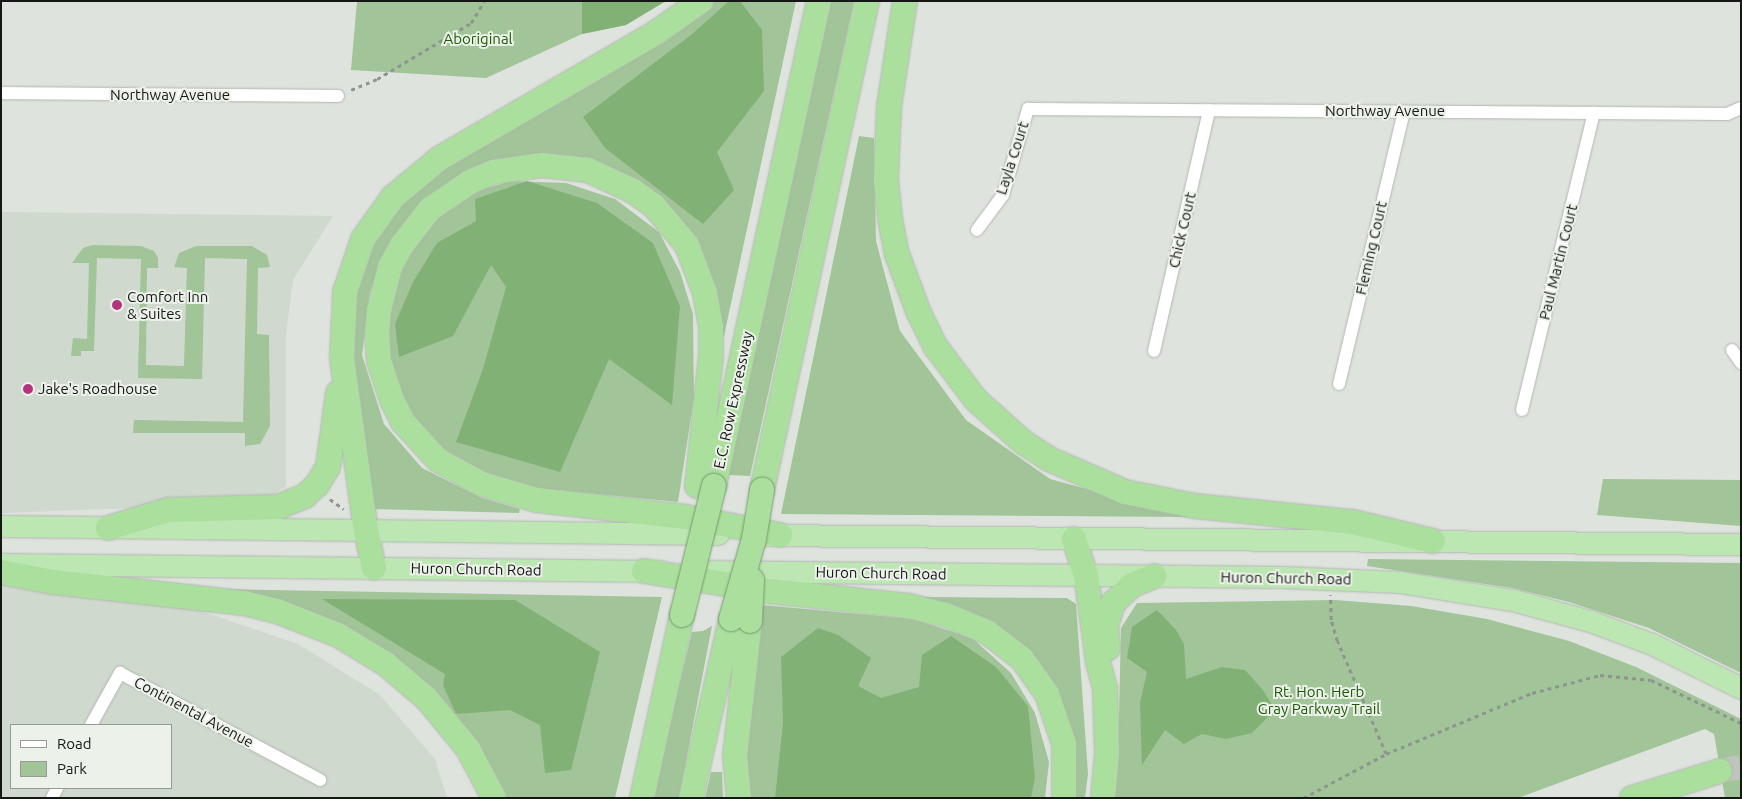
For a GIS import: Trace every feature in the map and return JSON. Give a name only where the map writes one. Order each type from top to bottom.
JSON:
[{"type":"highway","points":[[374,568],[366,531],[342,359],[341,320],[353,262],[376,218],[393,197],[440,158],[657,32],[702,1]]},
{"type":"highway","name":"E.C. Row Expressway","points":[[642,798],[692,568],[706,486],[819,1]]},
{"type":"highway","points":[[691,798],[741,620],[762,490],[867,1]]},
{"type":"highway","points":[[905,1],[889,107],[886,180],[890,219],[897,254],[918,310],[935,346],[976,400],[1017,436],[1050,459],[1125,492],[1195,506],[1353,522],[1433,541]]},
{"type":"highway","points":[[706,486],[711,356],[709,319],[705,294],[687,245],[654,206],[633,191],[588,170],[542,164],[516,167],[470,182],[430,209],[402,244],[390,267],[382,295],[377,333],[381,370],[392,400],[404,422],[438,460],[482,484],[537,500],[686,517],[780,535]]},
{"type":"highway","points":[[108,528],[168,510],[278,507],[305,496],[323,478],[331,457],[342,359]]},
{"type":"highway","points":[[1,526],[1074,539],[1741,544]]},
{"type":"highway","points":[[1074,539],[1086,575],[1104,689],[1107,754],[1104,798]]},
{"type":"highway","name":"Huron Church Road","points":[[1,564],[1356,579],[1474,593],[1552,610],[1627,633],[1741,688]]},
{"type":"highway","points":[[644,570],[769,591],[904,605],[946,615],[987,632],[1022,659],[1047,694],[1064,744],[1064,798]]},
{"type":"highway","points":[[1,572],[53,582],[244,603],[276,611],[338,635],[386,664],[427,699],[468,749],[494,798]]},
{"type":"highway","points":[[1104,689],[1110,660],[1106,626],[1110,610],[1119,595],[1132,584],[1154,576]]},
{"type":"highway","points":[[739,798],[735,756],[741,620]]},
{"type":"highway","points":[[1632,798],[1720,771]]},
{"type":"street","name":"Northway Avenue","points":[[1,93],[338,96]]},
{"type":"street","name":"Northway Avenue","points":[[1028,109],[1727,114],[1741,108]]},
{"type":"street","name":"Layla Court","points":[[977,230],[1003,195],[1028,109]]},
{"type":"street","name":"Chick Court","points":[[1154,351],[1210,110]]},
{"type":"street","name":"Fleming Court","points":[[1339,384],[1404,112]]},
{"type":"street","name":"Paul Martin Court","points":[[1522,410],[1594,113]]},
{"type":"street","points":[[1732,350],[1741,362]]},
{"type":"street","name":"Continental Avenue","points":[[92,724],[120,673],[320,780]]},
{"type":"path","points":[[360,86],[471,24],[484,1]]},
{"type":"path","points":[[328,498],[350,512]]},
{"type":"path","points":[[1330,595],[1331,620],[1337,641],[1386,754]]},
{"type":"path","points":[[1302,798],[1386,754],[1557,683],[1600,674],[1651,680],[1741,723]]},
{"type":"shaded area","points":[[1,212],[333,216],[293,280],[286,335],[286,486],[261,503],[1,513]]},
{"type":"shaded area","points":[[1,582],[160,597],[298,644],[380,695],[435,759],[447,798],[1,798]]},
{"type":"green space","name":"Aboriginal","points":[[357,1],[582,1],[582,19],[626,25],[582,34],[486,78],[351,70]]},
{"type":"green space","points":[[582,1],[666,1],[626,25],[582,34]]},
{"type":"green space","points":[[715,1],[796,1],[724,336],[717,334],[715,285],[698,249],[673,212],[522,159],[390,245],[370,292],[362,355],[384,424],[422,468],[482,498],[520,509],[519,513],[373,509],[349,357],[351,292],[368,252],[392,213],[431,175],[685,27]]},
{"type":"green space","points":[[729,1],[740,1],[762,30],[764,91],[717,152],[734,190],[703,224],[605,148],[583,117],[691,35]]},
{"type":"green space","points":[[826,1],[854,1],[750,476],[728,475]]},
{"type":"green space","points":[[859,136],[874,138],[876,241],[900,331],[966,420],[1050,479],[1189,517],[781,514]]},
{"type":"green space","points":[[511,181],[566,183],[615,199],[659,232],[680,272],[693,314],[694,397],[678,502],[536,488],[463,468],[415,426],[394,382],[384,338],[390,288],[409,249],[437,215],[473,192]]},
{"type":"green space","points":[[527,181],[597,203],[653,243],[680,306],[672,405],[609,359],[560,472],[456,442],[483,369],[506,287],[491,265],[453,336],[399,357],[395,324],[413,282],[437,243],[476,221],[475,199]]},
{"type":"green space","points":[[93,245],[141,246],[154,251],[158,258],[158,268],[147,268],[146,365],[184,366],[187,268],[174,267],[179,253],[196,246],[252,246],[267,255],[270,267],[258,268],[257,334],[269,335],[270,426],[260,444],[245,446],[245,433],[133,433],[134,420],[243,422],[247,259],[205,258],[202,379],[138,378],[141,259],[97,258],[94,351],[81,351],[81,356],[71,356],[73,338],[87,339],[89,263],[72,263],[83,248]]},
{"type":"green space","points":[[1603,479],[1741,480],[1741,526],[1597,515]]},
{"type":"green space","points":[[1368,559],[1741,563],[1741,673],[1649,628],[1569,602],[1512,588],[1367,566]]},
{"type":"green space","points":[[209,589],[662,597],[615,798],[501,798],[419,682]]},
{"type":"green space","points":[[923,597],[1067,598],[1076,604],[1088,774],[1085,798],[1071,798],[1042,670],[920,602]]},
{"type":"green space","points":[[322,599],[515,600],[600,652],[571,770],[545,773],[540,725],[510,710],[456,714],[443,685],[445,674]]},
{"type":"green space","name":"Rt. Hon. Herb Gray Parkway Trail","points":[[1335,600],[1411,606],[1487,619],[1569,641],[1636,667],[1741,719],[1741,798],[1725,798],[1714,734],[1705,729],[1518,798],[1112,798],[1118,759],[1121,628],[1137,603]]},
{"type":"green space","points":[[762,605],[913,619],[972,638],[1011,673],[1035,713],[1049,762],[1045,798],[746,798],[745,726]]},
{"type":"green space","points":[[1157,610],[1176,630],[1184,644],[1186,679],[1222,667],[1245,670],[1263,690],[1275,710],[1252,733],[1226,739],[1202,734],[1184,744],[1165,730],[1142,765],[1140,703],[1147,672],[1127,658],[1132,627]]},
{"type":"green space","points":[[712,626],[679,798],[652,798],[692,632],[703,631]]},
{"type":"green space","points":[[818,628],[838,635],[871,658],[858,686],[881,698],[919,687],[922,655],[951,636],[996,667],[1028,706],[1035,777],[1031,798],[775,798],[783,723],[781,657]]},
{"type":"green space","points":[[711,772],[722,772],[723,798],[705,798]]},
{"type":"tunnel","points":[[1720,771],[1741,767]]},
{"type":"place","name":"Comfort Inn & Suites","points":[[117,305]]},
{"type":"place","name":"Jake's Roadhouse","points":[[28,389]]}]
